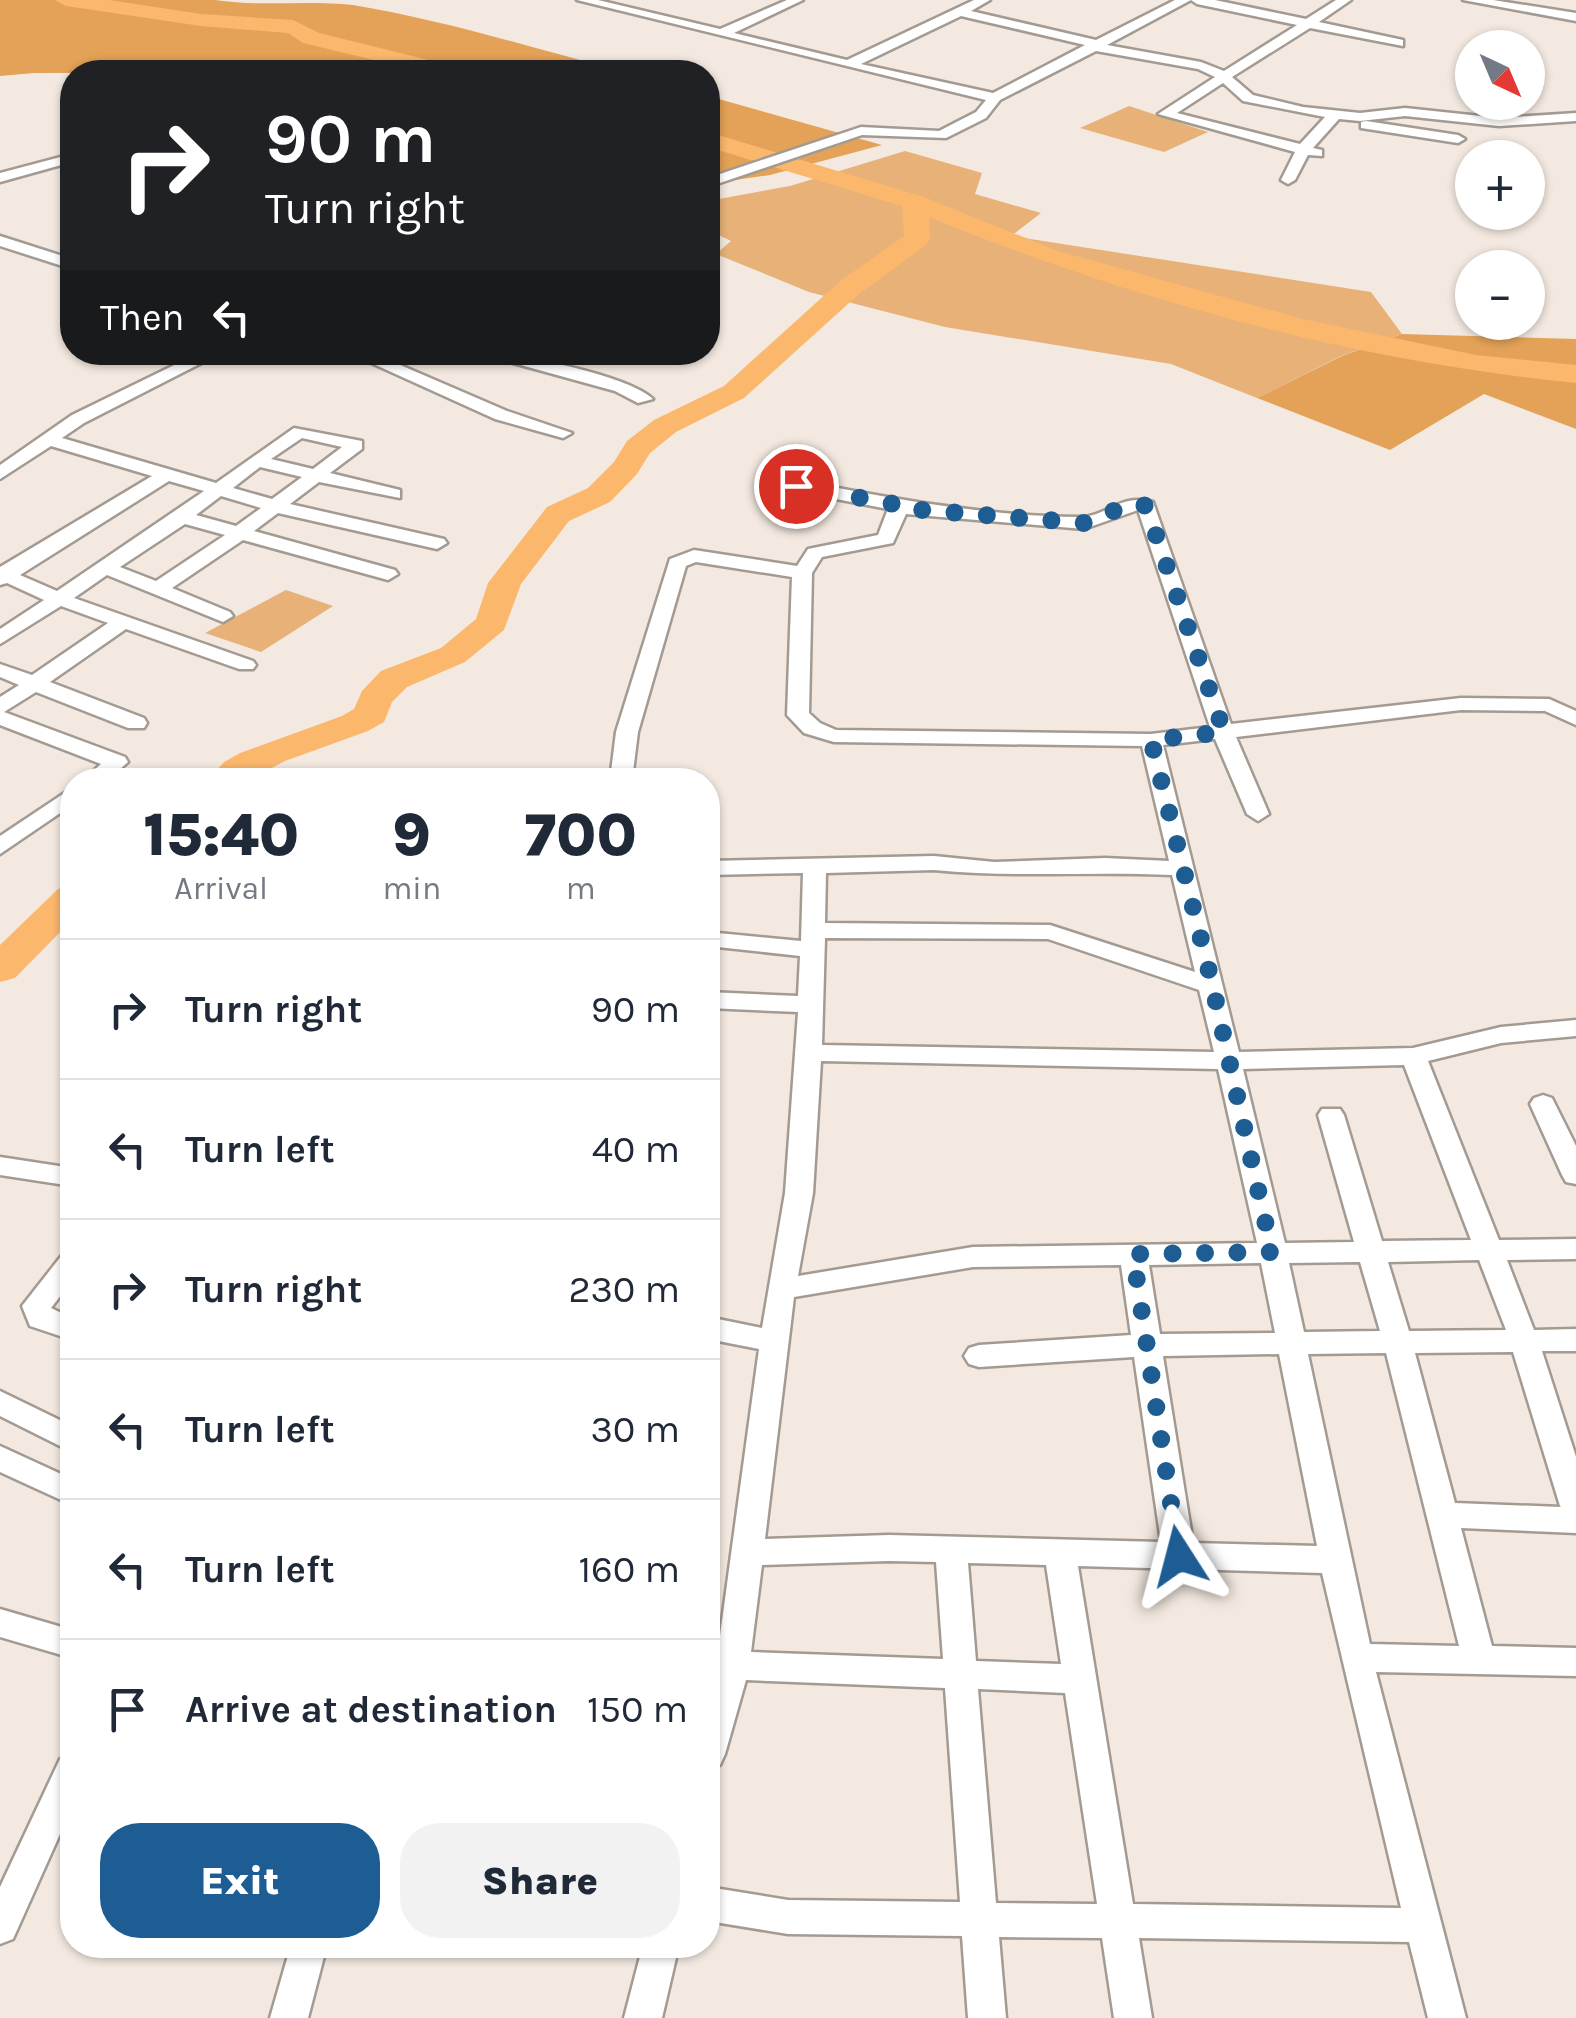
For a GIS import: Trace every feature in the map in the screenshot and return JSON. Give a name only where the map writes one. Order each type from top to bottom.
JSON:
[{"type":"street","points":[[583,0],[995,97]]},
{"type":"street","points":[[724,33],[796,0]]},
{"type":"street","points":[[850,64],[984,0]]},
{"type":"street","points":[[720,179],[862,131],[941,136],[982,115],[995,97],[1185,0]]},
{"type":"street","points":[[1197,0],[1398,43]]},
{"type":"street","points":[[1310,151],[1165,114],[1346,0]]},
{"type":"street","points":[[1469,0],[1576,17]]},
{"type":"street","points":[[960,12],[1094,45],[1185,62],[1222,75],[1234,90],[1267,104],[1458,139]]},
{"type":"street","points":[[1071,37],[1114,35]]},
{"type":"street","points":[[1333,117],[1405,112],[1500,122],[1576,117]]},
{"type":"street","points":[[1288,180],[1333,117]]},
{"type":"street","points":[[0,178],[60,163]]},
{"type":"street","points":[[0,241],[60,260]]},
{"type":"street","points":[[0,472],[78,420],[189,365]]},
{"type":"street","points":[[384,365],[501,415],[563,433]]},
{"type":"street","points":[[532,365],[622,388],[644,399]]},
{"type":"street","points":[[0,638],[182,518],[290,436],[300,432],[356,445],[157,589]]},
{"type":"street","points":[[47,440],[219,492],[438,543]]},
{"type":"street","points":[[0,448],[23,456]]},
{"type":"street","points":[[258,461],[393,494]]},
{"type":"street","points":[[2,575],[164,476]]},
{"type":"street","points":[[796,486],[894,504],[898,508],[1084,523],[1128,504],[1146,506],[1224,732],[1258,814]]},
{"type":"street","points":[[898,508],[886,538],[816,553],[802,573],[798,716],[812,728],[834,736],[1151,740],[1461,704],[1549,706],[1576,720]]},
{"type":"street","points":[[182,518],[388,574]]},
{"type":"street","points":[[622,768],[627,732],[677,563],[694,556],[802,573]]},
{"type":"street","points":[[106,568],[222,616]]},
{"type":"street","points":[[2,575],[246,665]]},
{"type":"street","points":[[0,707],[125,621]]},
{"type":"street","points":[[0,670],[136,723]]},
{"type":"street","points":[[0,718],[116,762],[109,768]]},
{"type":"street","points":[[1151,740],[1213,986],[1356,1658],[1447,2018]]},
{"type":"street","points":[[0,846],[60,804]]},
{"type":"street","points":[[720,868],[934,863],[994,869],[1105,865],[1182,868]]},
{"type":"street","points":[[720,1711],[733,1665],[781,1289],[798,1193],[809,1053],[815,866]]},
{"type":"street","points":[[720,939],[1050,932],[1213,986]]},
{"type":"street","points":[[720,1001],[810,1006]]},
{"type":"street","points":[[809,1053],[1024,1054],[1228,1061],[1413,1056],[1501,1035],[1576,1028]]},
{"type":"street","points":[[1413,1056],[1524,1340],[1576,1506]]},
{"type":"street","points":[[1543,1104],[1576,1175]]},
{"type":"street","points":[[1331,1114],[1398,1342],[1479,1660]]},
{"type":"street","points":[[0,1166],[60,1174]]},
{"type":"street","points":[[781,1289],[957,1259],[1576,1249]]},
{"type":"street","points":[[1133,1254],[1179,1556]]},
{"type":"street","points":[[60,1277],[36,1306],[40,1318],[60,1325]]},
{"type":"street","points":[[720,1330],[774,1340]]},
{"type":"street","points":[[979,1356],[1146,1345],[1576,1340]]},
{"type":"street","points":[[0,1402],[60,1434]]},
{"type":"street","points":[[0,1458],[60,1487]]},
{"type":"street","points":[[1442,1515],[1576,1520]]},
{"type":"street","points":[[747,1552],[951,1550],[1336,1560]]},
{"type":"street","points":[[951,1550],[987,2018]]},
{"type":"street","points":[[1060,1552],[1133,2018]]},
{"type":"street","points":[[0,1622],[60,1640]]},
{"type":"street","points":[[1356,1658],[1576,1662]]},
{"type":"street","points":[[733,1665],[1079,1679]]},
{"type":"street","points":[[1,1921],[60,1796]]},
{"type":"street","points":[[720,1906],[788,1916],[1424,1924]]},
{"type":"street","points":[[289,2018],[305,1958]]},
{"type":"street","points":[[643,2018],[658,1958]]},
{"type":"shaded area","points":[[0,0],[215,0],[353,5],[455,26],[579,60],[60,60],[60,73],[0,76]]},
{"type":"shaded area","points":[[720,99],[882,145],[770,175],[720,182]]},
{"type":"shaded area","points":[[1129,106],[1208,132],[1164,152],[1080,128]]},
{"type":"shaded area","points":[[905,151],[982,173],[975,194],[1041,213],[1011,236],[1371,292],[1402,334],[1341,356],[1257,398],[1171,364],[945,327],[809,292],[720,256],[720,251],[731,241],[720,236],[720,199],[790,186]]},
{"type":"shaded area","points":[[1402,334],[1455,336],[1455,340],[1576,339],[1576,429],[1484,394],[1390,450],[1257,398],[1342,356]]},
{"type":"shaded area","points":[[286,590],[333,606],[261,652],[205,633]]},
{"type":"waterway","points":[[66,0],[201,20],[293,27],[311,38],[400,60]]},
{"type":"waterway","points":[[720,143],[915,202]]},
{"type":"waterway","points":[[241,768],[272,753],[336,732],[371,714],[375,699],[394,679],[453,655],[492,623],[505,583],[558,514],[599,495],[626,467],[638,447],[665,426],[734,392],[849,288],[917,239],[915,202]]},
{"type":"waterway","points":[[915,202],[1049,257],[1299,327],[1476,364],[1576,374]]},
{"type":"waterway","points":[[0,969],[60,910]]},
{"type":"route","points":[[796,486],[894,504],[898,508],[1084,523],[1106,517],[1128,504],[1138,502],[1146,506],[1224,732],[1151,740],[1210,975],[1272,1252],[1133,1254],[1179,1556]]}]
